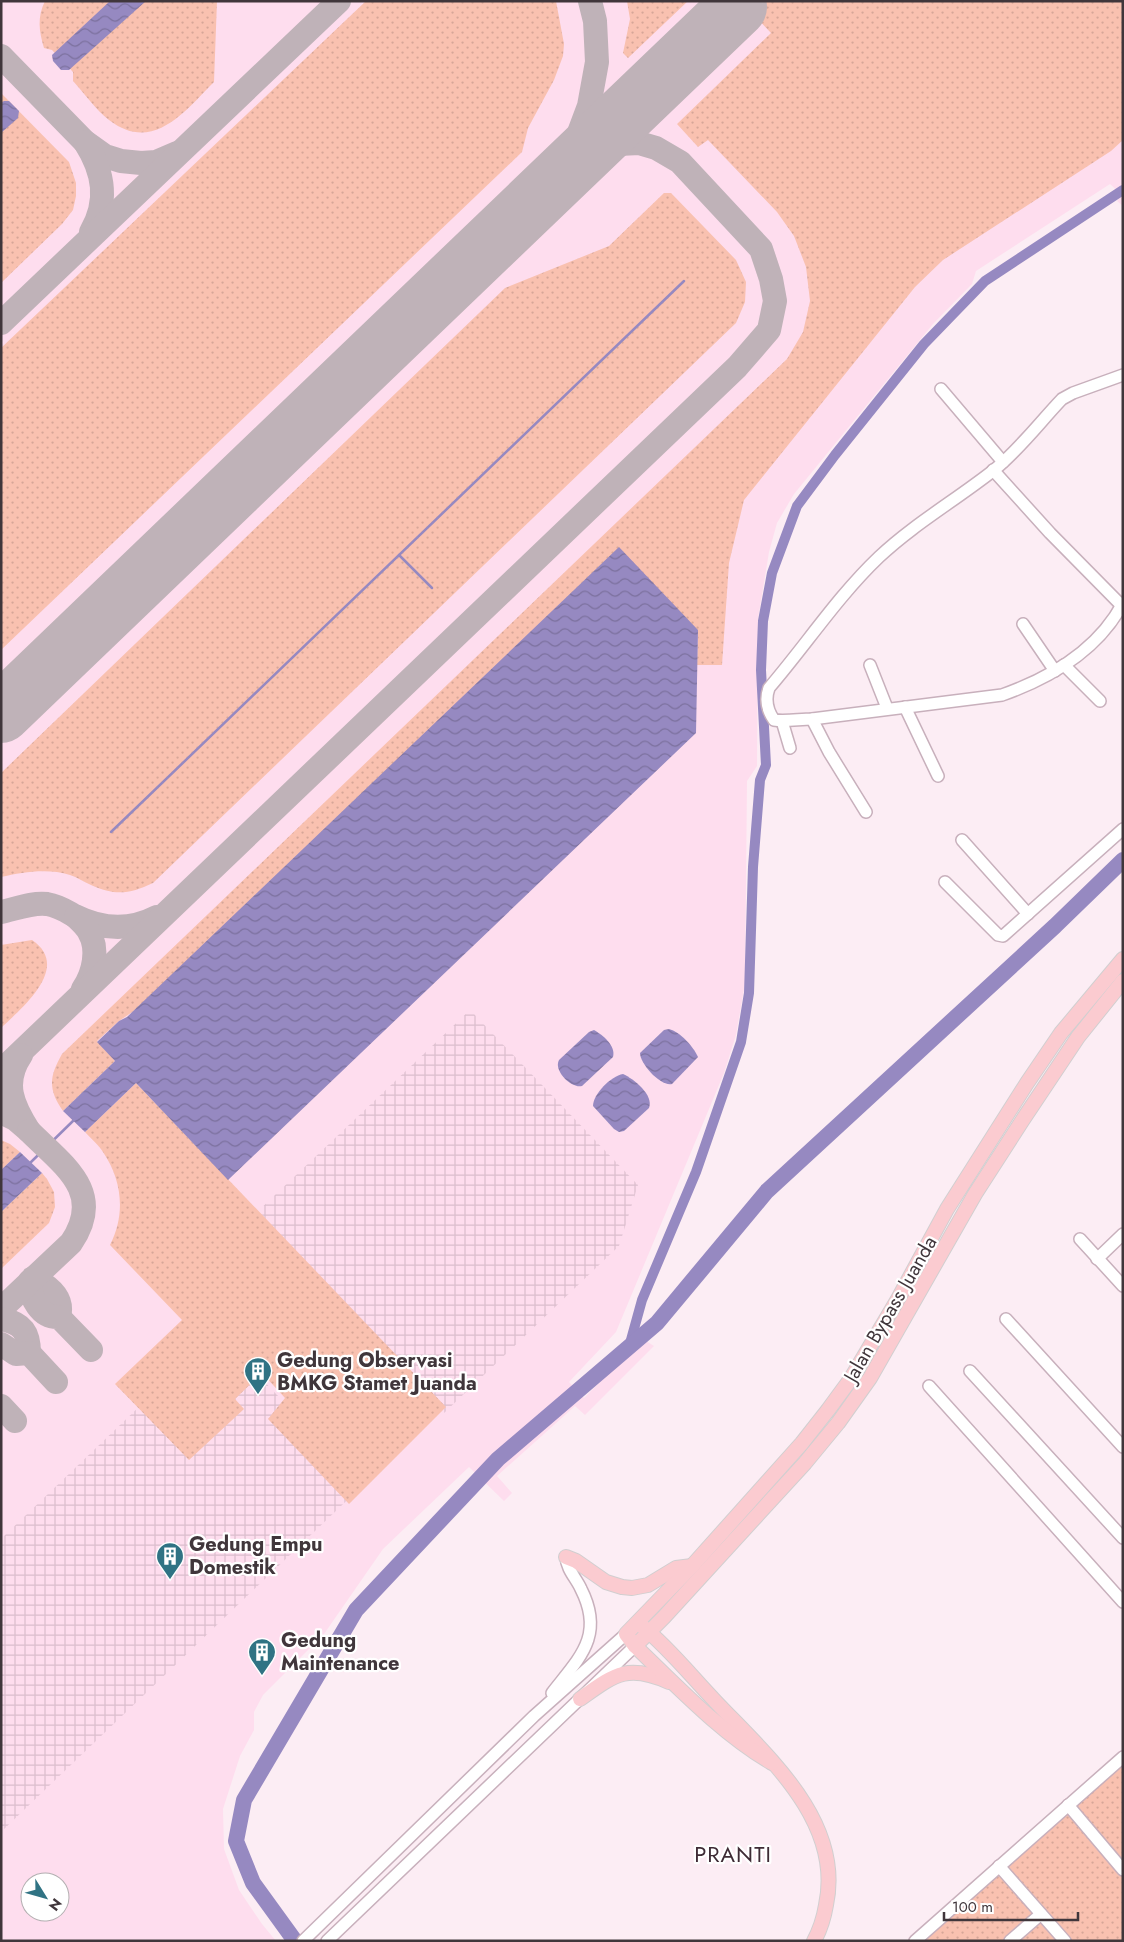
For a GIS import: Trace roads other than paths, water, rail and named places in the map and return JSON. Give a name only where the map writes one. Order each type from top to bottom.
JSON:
[{"type":"main road","name":"Jalan Bypass Juanda","points":[[626,1634],[692,1566],[802,1443],[850,1380],[898,1299],[947,1209],[996,1131],[1061,1033],[1123,959]]},
{"type":"main road","name":"Jalan Bypass Juanda","points":[[635,1646],[805,1463],[838,1423],[870,1378],[975,1194],[1022,1121],[1078,1037],[1123,981]]},
{"type":"main road","points":[[566,1557],[576,1561],[606,1582],[632,1588],[648,1585],[676,1568],[692,1566]]},
{"type":"main road","points":[[638,1623],[649,1632],[772,1763],[800,1796],[822,1838],[828,1864],[829,1893],[814,1941]]},
{"type":"main road","points":[[626,1634],[635,1646],[676,1686],[750,1750],[772,1763]]},
{"type":"main road","points":[[580,1699],[611,1679],[632,1671],[643,1672],[676,1686]]},
{"type":"street","points":[[993,470],[1050,533],[1122,605],[1094,641],[1059,668],[1024,687],[1002,694],[886,708],[812,720],[774,720],[767,700],[770,688],[836,603],[892,545],[1003,462],[1062,399],[1073,393],[1123,375]]},
{"type":"street","points":[[941,389],[1003,462]]},
{"type":"street","points":[[1023,624],[1059,668],[1100,701]]},
{"type":"street","points":[[870,665],[886,708]]},
{"type":"street","points":[[905,706],[938,776]]},
{"type":"street","points":[[812,720],[829,752],[866,812]]},
{"type":"street","points":[[782,721],[790,748]]},
{"type":"street","points":[[945,882],[1000,936],[1004,936],[1123,828]]},
{"type":"street","points":[[962,840],[1028,914]]},
{"type":"street","points":[[1097,1259],[1123,1234]]},
{"type":"street","points":[[1080,1239],[1123,1286]]},
{"type":"street","points":[[1006,1319],[1123,1446]]},
{"type":"street","points":[[970,1371],[1123,1538]]},
{"type":"street","points":[[929,1386],[1123,1602]]},
{"type":"street","points":[[534,1716],[587,1646],[590,1620],[585,1599],[568,1568],[566,1557]]},
{"type":"street","points":[[303,1941],[534,1716],[626,1634]]},
{"type":"street","points":[[329,1938],[635,1646]]},
{"type":"street","points":[[915,1941],[1123,1757]]},
{"type":"street","points":[[1068,1805],[1123,1870]]},
{"type":"street","points":[[999,1866],[1065,1941]]},
{"type":"street","points":[[1010,1941],[1041,1914]]},
{"type":"water","points":[[110,1],[146,1],[69,70],[61,70],[53,61],[52,55]]},
{"type":"water","points":[[9,101],[19,111],[18,118],[1,133],[1,103]]},
{"type":"water","points":[[619,547],[698,630],[696,733],[228,1180],[136,1083],[85,1132],[63,1111],[115,1061],[97,1042],[119,1021],[127,1017]]},
{"type":"water","points":[[669,1029],[686,1040],[698,1057],[672,1084],[662,1082],[652,1074],[643,1063],[640,1053],[664,1030]]},
{"type":"water","points":[[594,1030],[611,1045],[613,1057],[582,1086],[573,1085],[561,1074],[558,1064],[559,1060],[589,1032]]},
{"type":"water","points":[[623,1074],[642,1088],[650,1103],[649,1108],[624,1131],[619,1132],[593,1106],[599,1091],[613,1078]]},
{"type":"water","points":[[20,1152],[42,1173],[1,1212],[1,1170]]},
{"type":"waterway","points":[[629,1347],[642,1300],[696,1172],[741,1042],[749,993],[753,867],[760,780],[766,765],[761,670],[763,621],[772,573],[797,506],[835,455],[924,344],[985,281],[1123,190]]},
{"type":"waterway","points":[[111,832],[684,281]]},
{"type":"waterway","points":[[399,555],[432,588]]},
{"type":"waterway","points":[[295,1941],[253,1883],[236,1841],[244,1800],[356,1610],[498,1459],[657,1323],[767,1191],[1055,926],[1123,860]]},
{"type":"waterway","points":[[29,1164],[75,1119]]},
{"type":"place","name":"Gedung Observasi BMKG Stamet Juanda","points":[[258,1395]]},
{"type":"place","name":"Gedung Empu Domestik","points":[[170,1580]]},
{"type":"place","name":"Gedung Maintenance","points":[[262,1676]]},
{"type":"district","name":"PRANTI","points":[[733,1854]]}]
